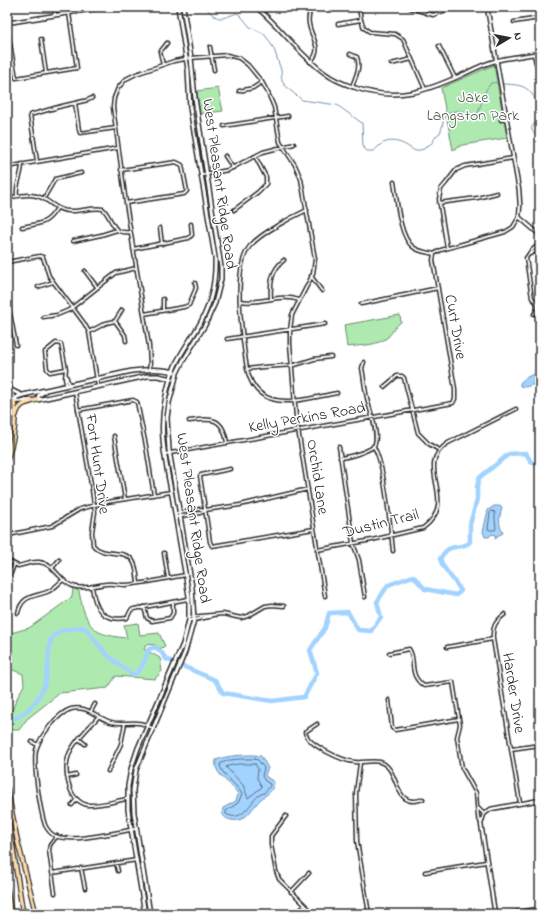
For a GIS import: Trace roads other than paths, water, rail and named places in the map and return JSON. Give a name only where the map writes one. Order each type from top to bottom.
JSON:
[{"type":"highway","points":[[7,460],[13,441],[16,418],[20,406],[37,400]]},
{"type":"highway","points":[[14,401],[16,418]]},
{"type":"highway","points":[[7,788],[16,839],[36,914]]},
{"type":"highway","points":[[7,810],[23,914]]},
{"type":"highway","points":[[7,889],[11,914]]},
{"type":"main road","name":"West Pleasant Ridge Road","points":[[145,914],[127,799],[128,786],[131,769],[183,644],[189,618],[190,599],[165,454],[162,429],[163,413],[167,389],[176,363],[201,322],[212,296],[215,284],[215,257],[190,108],[186,58],[178,7]]},
{"type":"main road","name":"West Pleasant Ridge Road","points":[[150,914],[132,800],[134,778],[139,759],[190,639],[194,619],[194,601],[170,453],[167,418],[169,402],[177,373],[210,315],[215,303],[220,279],[220,255],[195,98],[191,58],[183,7]]},
{"type":"main road","points":[[165,370],[176,363]]},
{"type":"main road","points":[[14,401],[23,396],[132,371],[149,369],[165,370],[177,373]]},
{"type":"main road","points":[[156,376],[165,380],[167,389]]},
{"type":"main road","points":[[7,402],[37,400],[136,378],[156,376],[175,380]]},
{"type":"main road","points":[[7,378],[14,401]]},
{"type":"main road","points":[[37,400],[39,394],[51,389]]},
{"type":"main road","points":[[11,390],[23,396]]},
{"type":"main road","points":[[508,914],[540,909]]},
{"type":"street","points":[[54,7],[55,15]]},
{"type":"street","points":[[68,13],[77,68],[16,78],[7,25],[55,15],[106,7]]},
{"type":"street","points":[[256,7],[310,62],[333,79],[369,93],[392,95],[412,93],[455,78],[496,60],[540,54]]},
{"type":"street","points":[[310,62],[315,58],[318,50],[309,26],[309,14],[312,7]]},
{"type":"street","points":[[359,7],[364,28],[370,32],[390,33],[403,39],[425,89]]},
{"type":"street","points":[[409,7],[433,15],[454,7]]},
{"type":"street","points":[[394,182],[403,231],[406,238],[413,248],[434,254],[447,248],[506,232],[513,227],[519,217],[520,199],[487,7]]},
{"type":"street","points":[[514,22],[540,18]]},
{"type":"street","points":[[338,24],[361,20]]},
{"type":"street","points":[[41,39],[46,73]]},
{"type":"street","points":[[163,65],[160,52],[167,43]]},
{"type":"street","points":[[439,46],[455,78]]},
{"type":"street","points":[[210,47],[214,70]]},
{"type":"street","points":[[350,54],[357,57],[359,64],[352,87]]},
{"type":"street","points":[[149,369],[148,342],[118,148],[114,102],[116,92],[120,84],[136,74],[186,58],[232,55],[248,65],[262,82],[268,93],[274,107],[282,147]]},
{"type":"street","points":[[534,55],[540,71]]},
{"type":"street","points":[[391,64],[412,59]]},
{"type":"street","points":[[239,91],[253,88],[262,82]]},
{"type":"street","points":[[37,161],[30,115],[92,98]]},
{"type":"street","points":[[75,103],[80,133],[116,128]]},
{"type":"street","points":[[224,126],[288,116]]},
{"type":"street","points":[[501,120],[506,119]]},
{"type":"street","points":[[202,175],[223,172],[263,152],[294,144]]},
{"type":"street","name":"Orchid Lane","points":[[282,147],[299,172],[315,259],[314,270],[292,315],[290,330],[291,366],[298,430],[325,596]]},
{"type":"street","points":[[7,167],[118,148]]},
{"type":"street","points":[[225,156],[233,168]]},
{"type":"street","points":[[234,210],[266,184],[266,177],[255,156]]},
{"type":"street","points":[[447,248],[439,204],[443,186],[459,168],[513,158]]},
{"type":"street","points":[[121,170],[176,162],[182,165],[184,171],[187,191],[185,194],[126,203]]},
{"type":"street","points":[[17,196],[22,164]]},
{"type":"street","points":[[44,198],[55,179],[81,173]]},
{"type":"street","points":[[439,204],[497,193]]},
{"type":"street","points":[[7,198],[31,195],[44,198],[57,208],[69,211],[97,208],[103,209],[116,230]]},
{"type":"street","points":[[22,227],[51,218],[57,208]]},
{"type":"street","points":[[307,210],[283,223],[250,246],[243,262],[239,313],[247,370],[252,384],[262,394],[274,400],[294,401],[337,393]]},
{"type":"street","points":[[519,217],[540,235]]},
{"type":"street","points":[[133,249],[191,238],[191,224]]},
{"type":"street","points":[[160,228],[162,244]]},
{"type":"street","points":[[73,241],[116,230],[130,232]]},
{"type":"street","points":[[534,314],[540,306],[532,298],[526,257],[528,254],[537,250],[537,246],[540,243]]},
{"type":"street","name":"Curt Drive","points":[[434,254],[432,260],[455,389],[456,399],[453,403]]},
{"type":"street","points":[[7,262],[43,257],[53,282],[84,323],[89,332],[98,387]]},
{"type":"street","points":[[271,299],[270,288],[272,277],[278,265],[284,260]]},
{"type":"street","points":[[43,317],[62,313],[72,308],[119,272],[136,268]]},
{"type":"street","points":[[85,271],[97,288]]},
{"type":"street","points":[[311,276],[322,291]]},
{"type":"street","points":[[38,287],[53,282]]},
{"type":"street","points":[[144,314],[189,305],[196,288],[195,282]]},
{"type":"street","points":[[361,304],[438,288]]},
{"type":"street","points":[[240,301],[251,302],[290,297],[299,300]]},
{"type":"street","points":[[7,298],[16,345]]},
{"type":"street","points":[[163,299],[163,310]]},
{"type":"street","points":[[89,332],[106,323],[115,321],[122,310]]},
{"type":"street","points":[[115,321],[125,335],[126,341]]},
{"type":"street","points":[[227,339],[325,324]]},
{"type":"street","points":[[66,369],[50,372],[48,370],[45,353],[46,350],[56,343],[61,344],[66,369],[68,385]]},
{"type":"street","points":[[247,370],[263,367],[291,366],[314,359],[331,357]]},
{"type":"street","points":[[340,458],[355,455],[373,446],[376,438],[362,368],[364,362]]},
{"type":"street","points":[[384,386],[397,376],[402,376],[406,382],[420,436],[439,450],[448,443],[516,409]]},
{"type":"street","name":"Fort Hunt Drive","points":[[75,392],[95,512],[92,535],[93,545],[100,551],[124,555],[130,558],[134,564],[138,583]]},
{"type":"street","points":[[78,410],[133,400],[138,402],[154,495]]},
{"type":"street","name":"Kelly Perkins Road","points":[[165,454],[453,403]]},
{"type":"street","points":[[189,421],[210,419],[218,422],[224,430],[227,443]]},
{"type":"street","points":[[114,436],[125,499]]},
{"type":"street","points":[[373,446],[378,454],[393,551]]},
{"type":"street","points":[[339,447],[353,543],[360,568],[365,597]]},
{"type":"street","name":"Dustin Trail","points":[[317,550],[391,536],[423,528],[428,524],[435,516],[438,508],[434,463],[435,456],[439,450]]},
{"type":"street","points":[[230,469],[205,473],[201,474],[200,476],[210,542],[212,546],[314,529]]},
{"type":"street","points":[[175,516],[200,513],[205,510],[240,506],[308,489]]},
{"type":"street","points":[[8,537],[13,534],[52,526],[61,522],[76,510],[125,499],[171,492]]},
{"type":"street","points":[[164,553],[168,578]]},
{"type":"street","points":[[7,555],[9,562],[14,565],[18,566],[38,562],[52,568],[63,580],[71,586],[77,587],[92,587],[107,584],[124,585],[190,574]]},
{"type":"street","points":[[52,568],[59,560]]},
{"type":"street","points":[[11,574],[14,565]]},
{"type":"street","points":[[18,613],[25,599],[50,590],[63,580]]},
{"type":"street","points":[[92,587],[96,606],[100,612],[105,616],[115,619],[127,618],[131,610],[190,599]]},
{"type":"street","points":[[144,607],[148,620],[152,621],[170,618],[172,616],[173,602]]},
{"type":"street","points":[[189,618],[194,619],[223,614],[241,618],[248,616],[264,606],[284,606]]},
{"type":"street","name":"Harder Drive","points":[[504,614],[494,624],[492,631],[520,803]]},
{"type":"street","points":[[447,648],[493,639]]},
{"type":"street","points":[[389,653],[409,649],[412,652],[412,664],[416,679],[424,686],[453,682],[460,725],[457,737],[462,768],[476,793],[494,914]]},
{"type":"street","points":[[389,700],[392,728],[395,730],[459,719]]},
{"type":"street","points":[[91,711],[95,704]]},
{"type":"street","points":[[136,828],[77,838],[63,839],[53,835],[47,828],[42,810],[35,759],[38,745],[54,722],[65,712],[77,708],[91,711],[108,721],[138,723],[152,728]]},
{"type":"street","points":[[99,716],[79,739],[67,756],[67,777],[71,791],[82,803],[92,805],[127,799]]},
{"type":"street","points":[[108,771],[121,744],[125,723]]},
{"type":"street","points":[[317,724],[305,732],[307,738],[318,746],[342,759],[360,763],[377,762],[385,764],[390,768],[401,795],[408,800],[423,799]]},
{"type":"street","points":[[79,739],[85,744]]},
{"type":"street","points":[[32,742],[38,745]]},
{"type":"street","points":[[511,749],[540,745]]},
{"type":"street","points":[[360,763],[356,793],[357,841],[369,914]]},
{"type":"street","points":[[67,777],[76,775]]},
{"type":"street","points":[[72,805],[77,799]]},
{"type":"street","points":[[481,824],[484,814],[491,809],[540,800]]},
{"type":"street","points":[[478,807],[484,814]]},
{"type":"street","points":[[286,816],[270,836],[278,876],[291,892],[314,914]]},
{"type":"street","points":[[55,893],[49,850],[50,845],[56,836]]},
{"type":"street","points":[[52,873],[136,860]]},
{"type":"street","points":[[425,872],[486,862]]},
{"type":"street","points":[[116,863],[118,871]]},
{"type":"street","points":[[81,868],[85,888]]},
{"type":"street","points":[[291,892],[309,873]]},
{"type":"street","points":[[296,914],[305,905]]},
{"type":"street","points":[[458,914],[477,911],[477,914]]},
{"type":"water","points":[[540,367],[540,383],[525,387],[520,386],[520,383],[525,378],[534,374]]},
{"type":"water","points":[[494,506],[500,506],[502,508],[500,515],[500,526],[503,533],[495,539],[496,535],[492,534],[489,537],[485,537],[483,532],[488,510]]},
{"type":"water","points":[[231,756],[261,756],[268,768],[265,775],[274,782],[273,788],[244,817],[236,820],[228,819],[224,817],[222,813],[223,808],[236,801],[238,794],[217,770],[216,760]]},
{"type":"waterway","points":[[205,7],[213,15],[219,18],[237,13],[250,27],[264,34],[274,49],[281,70],[282,81],[285,86],[302,100],[337,105],[362,123],[363,147],[367,151],[373,151],[383,143],[392,141],[404,144],[415,151],[424,149],[432,143],[436,136],[440,133],[444,119],[448,114],[455,111],[467,112],[474,115],[478,113],[486,90],[491,83],[522,86],[530,91],[540,107]]},
{"type":"waterway","points":[[540,124],[534,124],[532,126],[532,130],[538,139],[538,152],[540,154]]},
{"type":"waterway","points":[[540,427],[538,432],[540,436]]},
{"type":"waterway","points":[[7,721],[25,712],[38,698],[44,686],[47,675],[50,642],[52,637],[59,632],[82,627],[86,629],[107,655],[133,675],[139,671],[149,649],[155,647],[166,659],[215,680],[223,693],[272,701],[304,697],[317,673],[310,650],[325,628],[329,613],[348,612],[358,630],[371,631],[381,617],[377,602],[388,585],[413,576],[425,589],[456,595],[461,591],[443,566],[440,559],[448,550],[467,545],[470,542],[470,524],[477,500],[479,478],[509,454],[526,453],[531,462],[540,466]]},
{"type":"park label","name":"Jake Langston Park","points":[[473,107]]}]
